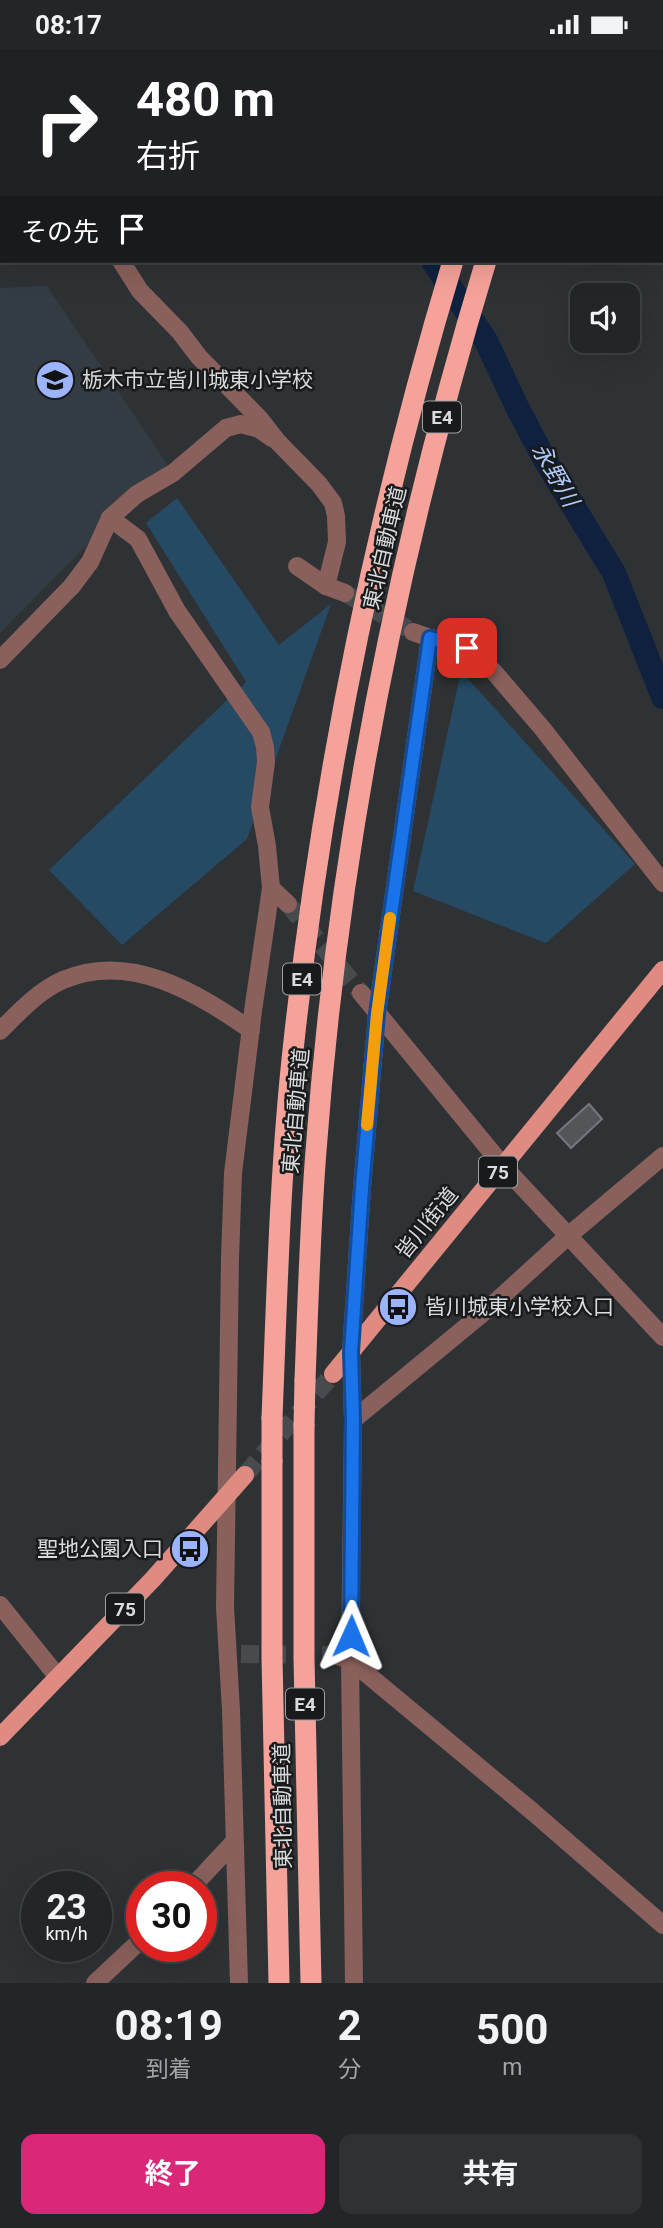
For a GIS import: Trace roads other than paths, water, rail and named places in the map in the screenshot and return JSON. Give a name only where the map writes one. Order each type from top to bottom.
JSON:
[{"type":"highway","name":"東北自動車道","points":[[279,1983],[272,1646],[272,1418],[284,1152],[294,1041],[314,880],[337,740],[397,461],[452,263]]},
{"type":"highway","name":"東北自動車道","points":[[311,1983],[304,1657],[304,1425],[312,1217],[330,1016],[346,886],[368,749],[403,574],[457,356],[485,263]]},
{"type":"main road","name":"皆川街道","points":[[333,1374],[663,970]]},
{"type":"main road","name":"75","points":[[0,1737],[153,1579],[245,1475]]},
{"type":"street","points":[[122,263],[140,291],[260,419],[333,503],[337,516],[337,542],[326,586]]},
{"type":"street","points":[[0,660],[72,586],[90,562],[110,518],[137,494],[173,473],[226,428],[242,424],[259,429],[277,441]]},
{"type":"street","points":[[110,518],[138,539],[177,611],[261,733],[265,747],[266,762],[260,807],[271,888],[233,1173],[230,1259],[225,1607],[234,1654],[234,1842],[239,1983]]},
{"type":"street","points":[[297,566],[326,586],[345,593]]},
{"type":"street","points":[[354,1983],[342,1657],[353,1420],[351,1352],[377,1014],[421,635],[467,648],[494,672],[542,728],[663,883]]},
{"type":"street","points":[[271,888],[288,904]]},
{"type":"street","points":[[0,1031],[30,1001],[61,981],[90,970],[125,971],[170,981],[213,1004],[251,1030]]},
{"type":"street","points":[[361,993],[503,1166],[663,1337]]},
{"type":"street","points":[[353,1420],[489,1308],[568,1236],[663,1156]]},
{"type":"street","points":[[0,1605],[58,1677]]},
{"type":"street","points":[[342,1657],[533,1812],[663,1925]]},
{"type":"street","points":[[206,1871],[234,1842]]},
{"type":"street","points":[[95,1983],[126,1954]]},
{"type":"waterway","name":"永野川","points":[[434,263],[486,341],[545,460],[614,573],[663,697]]},
{"type":"tunnel","points":[[345,593],[413,632]]},
{"type":"tunnel","points":[[288,904],[361,993]]},
{"type":"tunnel","points":[[245,1475],[333,1374]]},
{"type":"tunnel","points":[[241,1654],[334,1655]]},
{"type":"place","name":"栃木市立皆川城東小学校","points":[[55,380]]},
{"type":"place","name":"皆川城東小学校入口","points":[[398,1307]]},
{"type":"place","name":"聖地公園入口","points":[[190,1549]]}]
